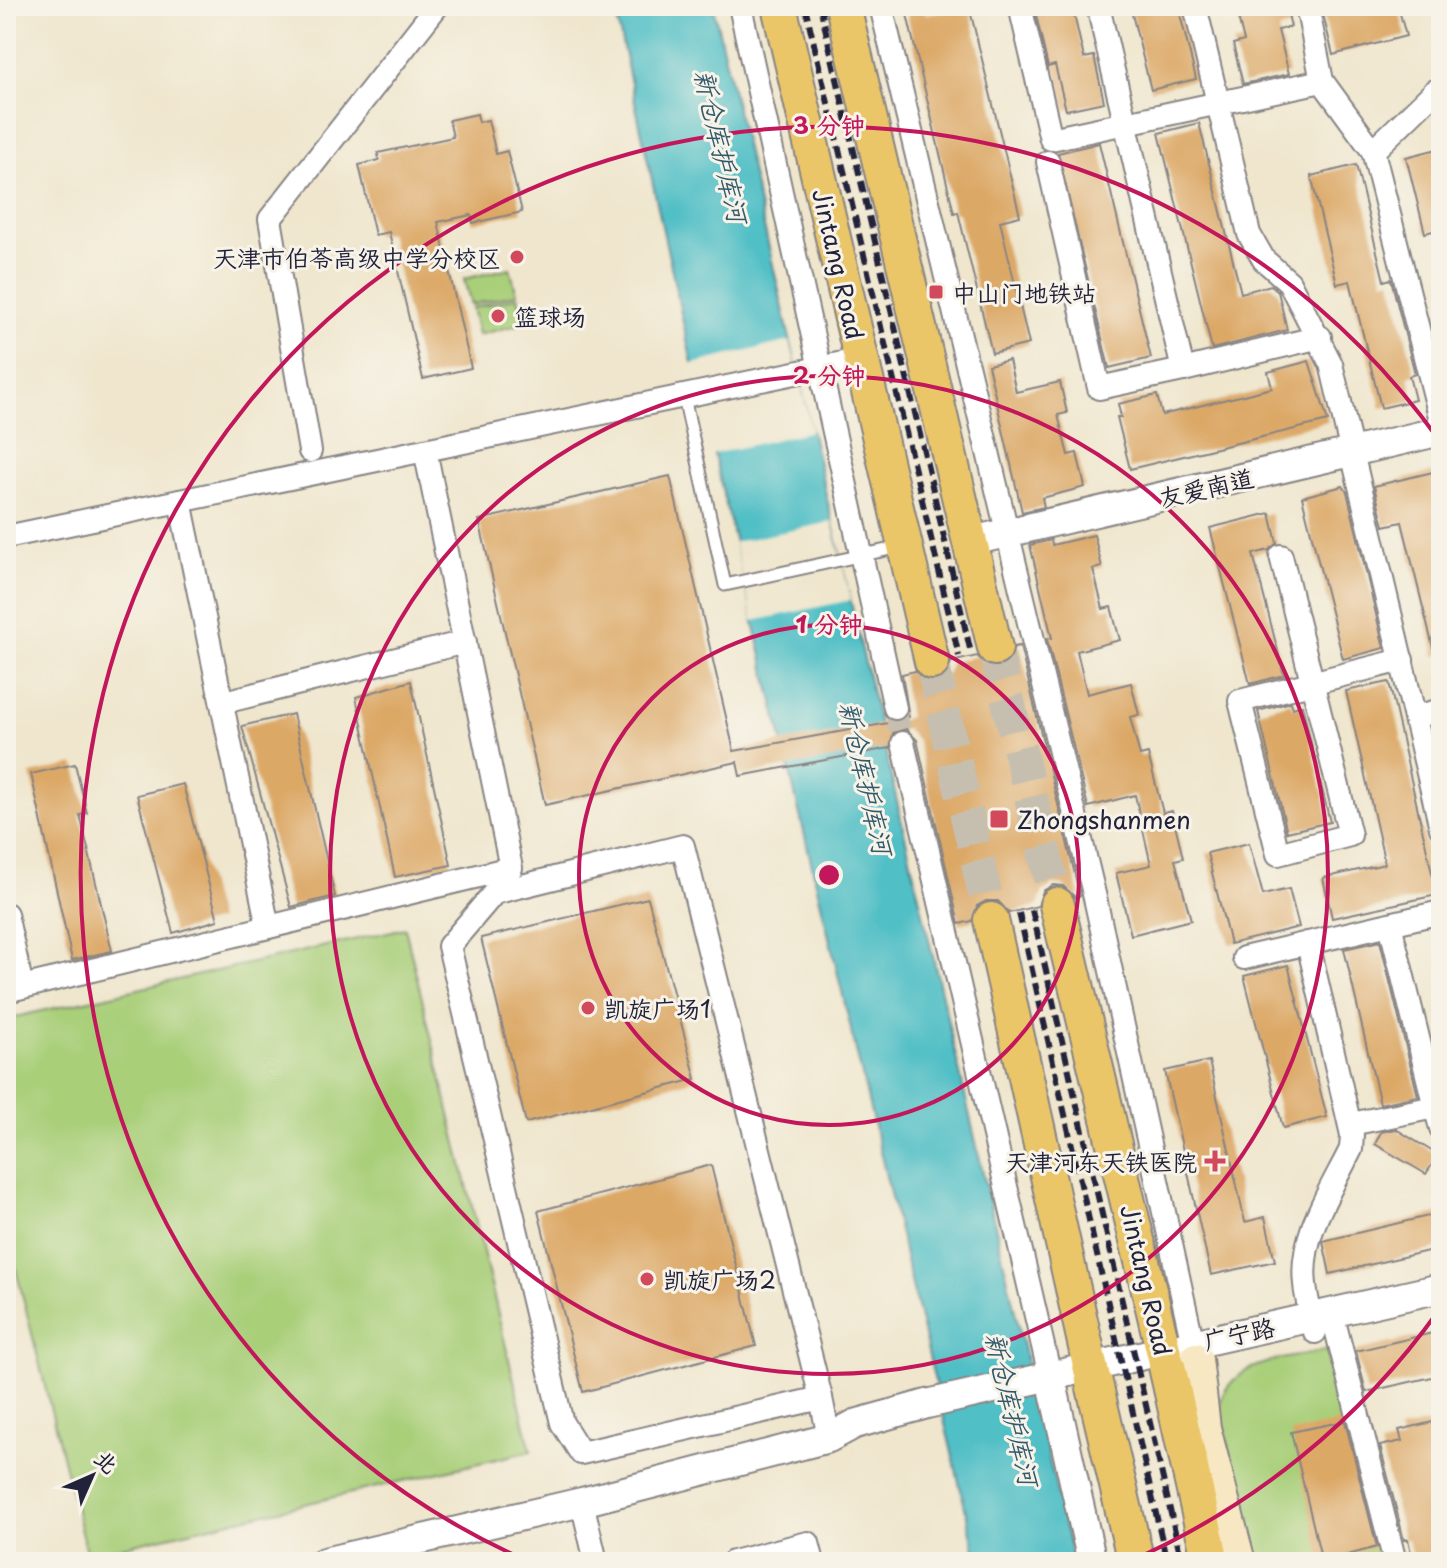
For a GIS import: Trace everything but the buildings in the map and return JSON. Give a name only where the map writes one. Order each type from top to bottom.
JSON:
[{"type":"highway","name":"Jintang Road","points":[[1180,1354],[1211,1562]]},
{"type":"highway","points":[[1092,1374],[1136,1562]]},
{"type":"main road","name":"Jintang Road","points":[[779,6],[932,662]]},
{"type":"main road","points":[[843,6],[995,648]]},
{"type":"main road","name":"Jintang Road","points":[[1057,905],[1180,1354]]},
{"type":"main road","points":[[991,920],[1092,1374]]},
{"type":"main road","points":[[1180,1354],[1204,1428],[1239,1562]]},
{"type":"street","points":[[310,451],[270,219],[437,6]]},
{"type":"street","points":[[740,6],[895,708]]},
{"type":"street","points":[[881,6],[1095,898],[1180,1354]]},
{"type":"street","points":[[1020,6],[1051,139],[1322,81]]},
{"type":"street","points":[[1098,6],[1183,370]]},
{"type":"street","points":[[1195,6],[1249,234],[1264,260],[1289,282],[1320,337],[1331,364],[1355,452],[1441,828]]},
{"type":"street","points":[[1307,6],[1322,81],[1373,151],[1441,420]]},
{"type":"street","points":[[1373,151],[1435,91],[1441,90]]},
{"type":"street","points":[[1048,162],[1099,388],[1320,337]]},
{"type":"street","points":[[6,537],[862,359]]},
{"type":"street","name":"友爱南道","points":[[972,541],[1441,431]]},
{"type":"street","points":[[6,914],[14,989],[511,868],[425,450]]},
{"type":"street","points":[[180,501],[224,702],[268,927]]},
{"type":"street","points":[[1281,556],[1312,684],[1350,835],[1278,854],[1240,701],[1312,684],[1402,660]]},
{"type":"street","points":[[224,702],[465,642]]},
{"type":"street","points":[[1415,717],[1441,710]]},
{"type":"street","points":[[903,743],[1045,1385],[1092,1562]]},
{"type":"street","points":[[821,1398],[581,1453],[562,1423],[449,946],[494,893],[683,846],[821,1398],[829,1438]]},
{"type":"street","points":[[1244,958],[1441,912]]},
{"type":"street","points":[[1351,1124],[1438,1117],[1390,924]]},
{"type":"street","points":[[1308,943],[1351,1124],[1351,1149],[1307,1245],[1305,1284],[1324,1323],[1395,1562]]},
{"type":"street","name":"广宁路","points":[[1324,1323],[1441,1288]]},
{"type":"street","name":"广宁路","points":[[324,1562],[582,1502],[829,1438],[855,1424],[930,1412],[1324,1323],[1441,1303]]},
{"type":"street","points":[[582,1502],[596,1562]]},
{"type":"street","points":[[733,1562],[808,1543],[813,1562]]},
{"type":"lane","points":[[694,394],[725,585],[904,547]]},
{"type":"green space","name":"篮球场","points":[[510,268],[517,294],[471,305],[464,279]]},
{"type":"green space","name":"篮球场","points":[[518,297],[525,323],[478,335],[472,308]]},
{"type":"green space","points":[[405,928],[531,1451],[87,1555],[6,1229],[6,1019]]},
{"type":"green space","points":[[1327,1350],[1383,1562],[1257,1562],[1219,1407],[1234,1379],[1247,1371],[1262,1364]]},
{"type":"water","name":"新仓库护库河","points":[[614,6],[713,6],[1073,1562],[978,1562],[690,354]]},
{"type":"pier","points":[[790,341],[812,431],[709,455],[688,365]]},
{"type":"pier","points":[[832,522],[851,600],[753,621],[734,542]]},
{"type":"tunnel","points":[[995,648],[1057,905]]},
{"type":"tunnel","points":[[932,662],[991,920]]},
{"type":"tunnel","points":[[895,708],[903,743]]},
{"type":"railway","points":[[805,6],[959,656]]},
{"type":"railway","points":[[820,6],[971,653]]},
{"type":"railway","points":[[1032,910],[1182,1562]]},
{"type":"railway","points":[[1019,913],[1167,1562]]},
{"type":"place","name":"天津市伯苓高级中学分校区","points":[[517,257]]},
{"type":"place","name":"中山门地铁站","points":[[936,292]]},
{"type":"place","name":"篮球场","points":[[498,316]]},
{"type":"place","name":"Zhongshanmen","points":[[999,819]]},
{"type":"place","name":"凯旋广场1","points":[[588,1008]]},
{"type":"place","name":"天津河东天铁医院","points":[[1215,1161]]},
{"type":"place","name":"凯旋广场2","points":[[647,1279]]}]
